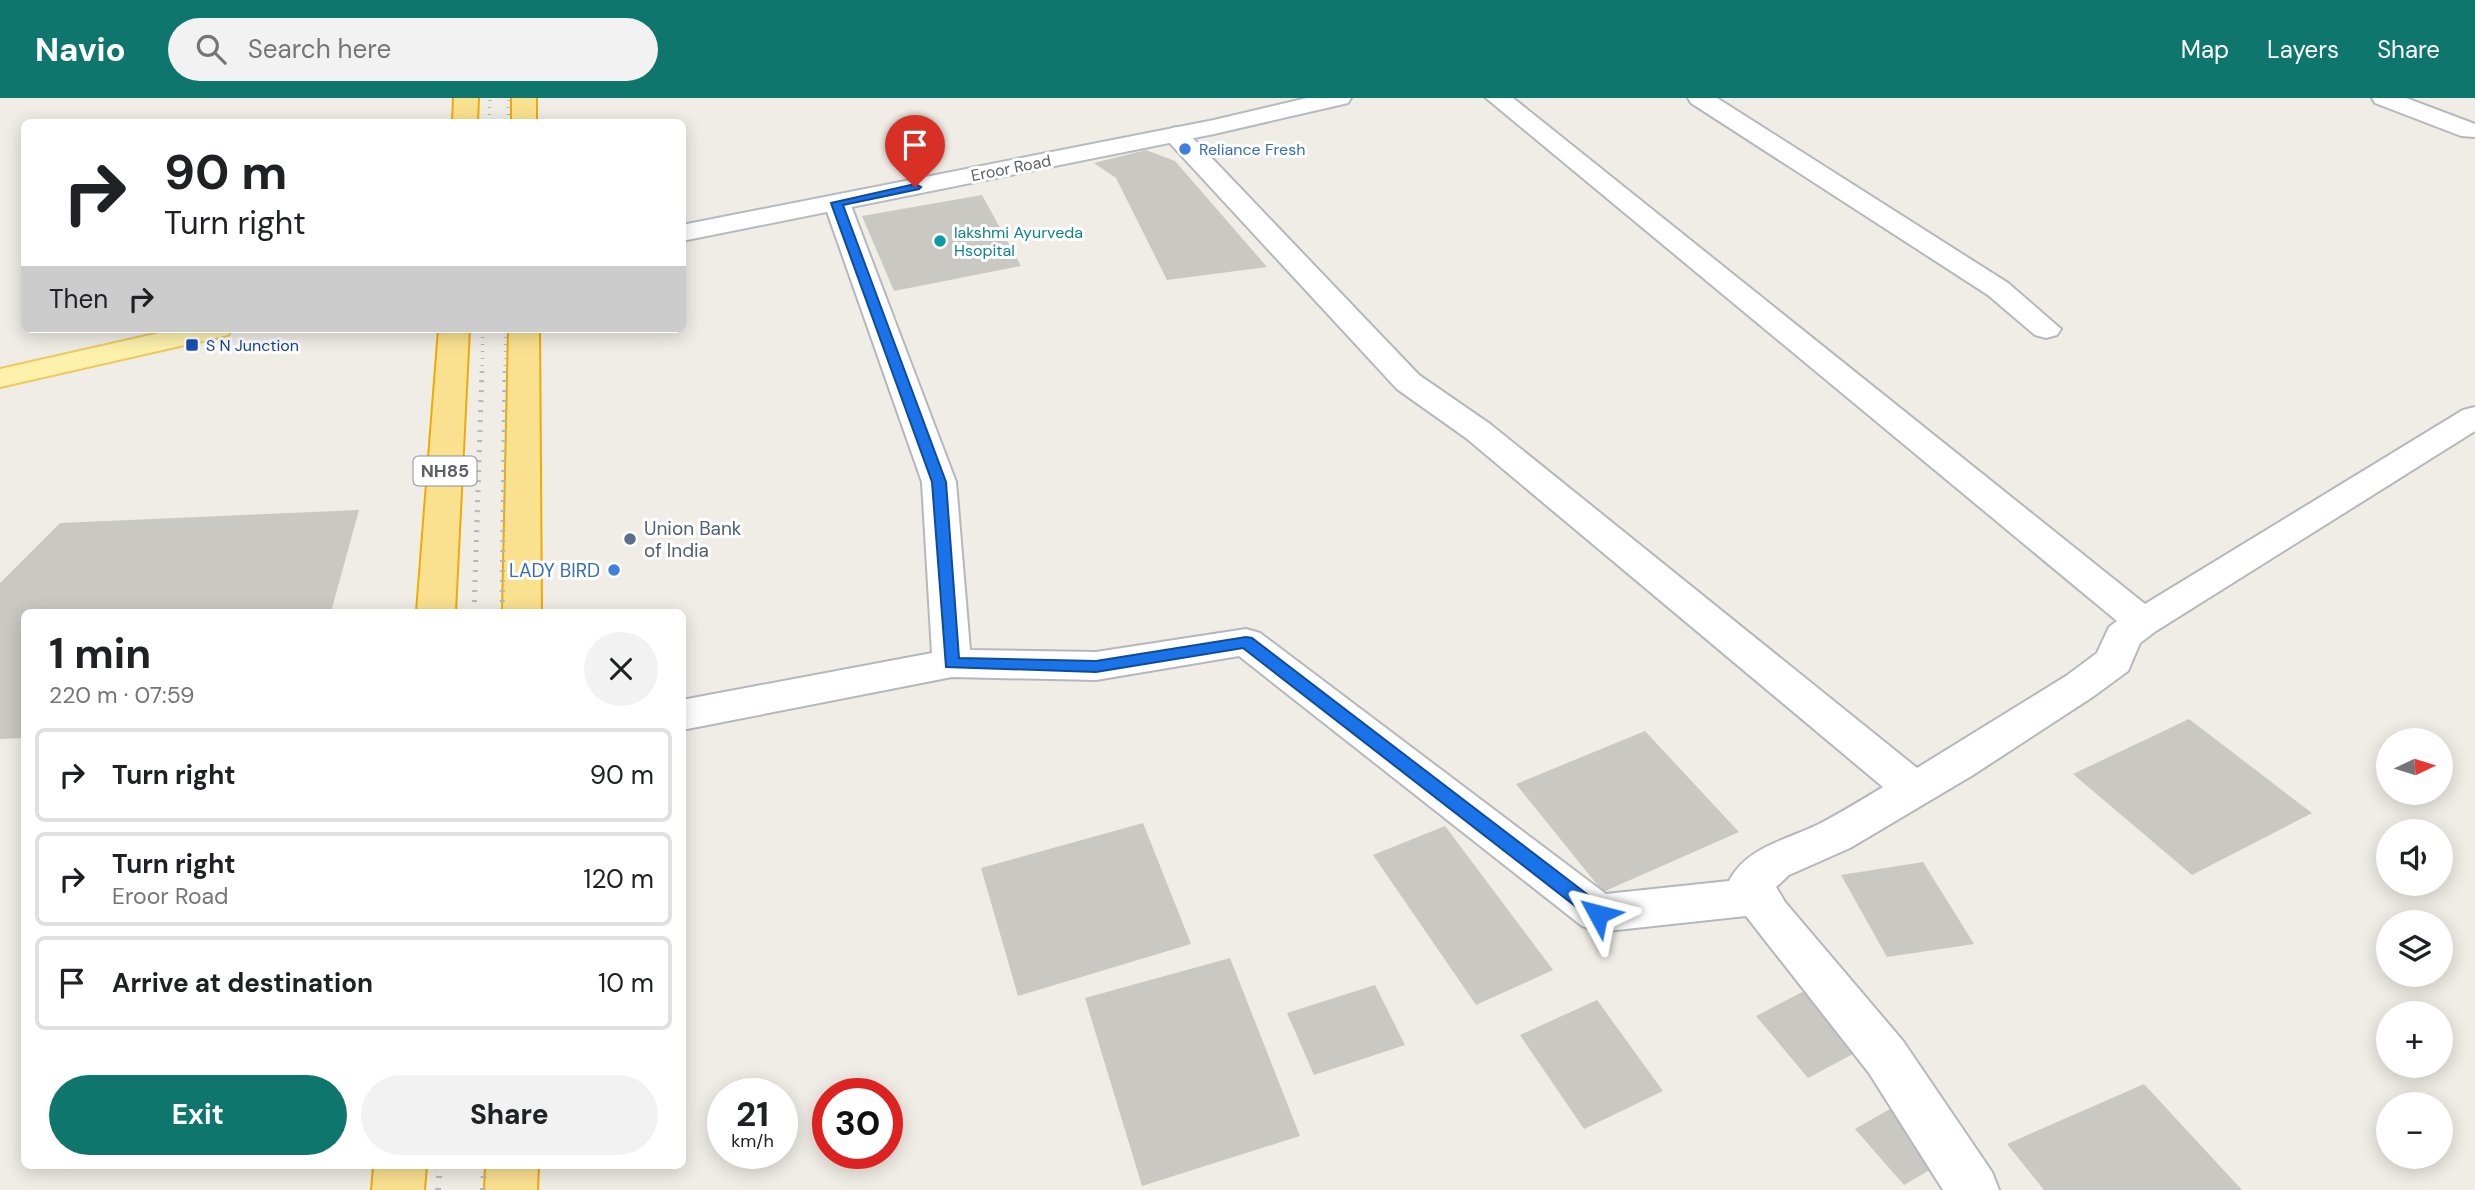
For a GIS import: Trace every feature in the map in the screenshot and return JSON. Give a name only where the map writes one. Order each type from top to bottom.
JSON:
[{"type":"highway","points":[[465,119],[467,98]]},
{"type":"highway","points":[[524,98],[524,119]]},
{"type":"highway","name":"NH85","points":[[436,609],[454,333]]},
{"type":"highway","points":[[522,609],[524,333]]},
{"type":"highway","points":[[398,1190],[400,1169]]},
{"type":"highway","points":[[511,1190],[512,1169]]},
{"type":"main road","points":[[0,377],[199,333]]},
{"type":"street","name":"Eroor Road","points":[[686,232],[1176,135],[1339,98]]},
{"type":"street","points":[[1499,98],[2143,622]]},
{"type":"street","points":[[1700,98],[1998,289],[2046,329]]},
{"type":"street","points":[[2384,98],[2470,131]]},
{"type":"street","points":[[1176,135],[1408,382],[1478,431],[1914,789]]},
{"type":"street","points":[[837,203],[939,482],[952,663]]},
{"type":"street","points":[[1973,1190],[1886,1057],[1756,897],[1750,884],[1773,863],[1835,836],[2080,686],[2114,662],[2123,636],[2143,622],[2475,417]]},
{"type":"street","points":[[686,714],[952,663],[1096,666],[1246,642],[1598,914],[1756,897]]},
{"type":"building","points":[[1146,150],[1175,161],[1267,267],[1167,280],[1116,178],[1094,163]]},
{"type":"building","name":"lakshmi Ayurveda Hsopital","points":[[982,195],[1021,266],[894,291],[862,216]]},
{"type":"building","points":[[359,510],[332,609],[21,609],[21,738],[0,739],[0,583],[60,523]]},
{"type":"building","points":[[2189,719],[2312,813],[2192,875],[2073,774]]},
{"type":"building","points":[[1645,731],[1739,832],[1603,892],[1516,784]]},
{"type":"building","points":[[1143,823],[1191,944],[1018,996],[981,868]]},
{"type":"building","points":[[1445,826],[1553,970],[1476,1005],[1373,855]]},
{"type":"building","points":[[1923,862],[1974,944],[1887,957],[1841,875]]},
{"type":"building","points":[[1230,958],[1300,1136],[1142,1186],[1085,998]]},
{"type":"building","points":[[1375,985],[1405,1045],[1314,1075],[1287,1013]]},
{"type":"building","points":[[1814,986],[1868,1046],[1808,1078],[1756,1016]]},
{"type":"building","points":[[1597,1000],[1663,1091],[1584,1129],[1520,1035]]},
{"type":"building","points":[[2144,1084],[2242,1190],[2044,1190],[2007,1144]]},
{"type":"building","points":[[1897,1105],[1947,1160],[1904,1185],[1855,1129]]},
{"type":"railway","points":[[489,119],[490,98]]},
{"type":"railway","points":[[508,119],[509,98]]},
{"type":"railway","points":[[482,373],[483,333]]},
{"type":"railway","points":[[505,373],[506,333]]},
{"type":"railway","points":[[474,609],[482,371]]},
{"type":"railway","points":[[502,609],[505,371]]},
{"type":"railway","points":[[438,1190],[440,1169]]},
{"type":"railway","points":[[483,1190],[484,1169]]},
{"type":"place","name":"Reliance Fresh","points":[[1185,149]]},
{"type":"place","name":"lakshmi Ayurveda Hsopital","points":[[940,241]]},
{"type":"place","name":"S N Junction","points":[[192,345]]},
{"type":"place","name":"Union Bank of India","points":[[630,539]]},
{"type":"place","name":"LADY BIRD","points":[[614,570]]},
{"type":"route","points":[[915,187],[837,203],[939,482],[952,663],[1096,666],[1246,642],[1598,914]]}]
